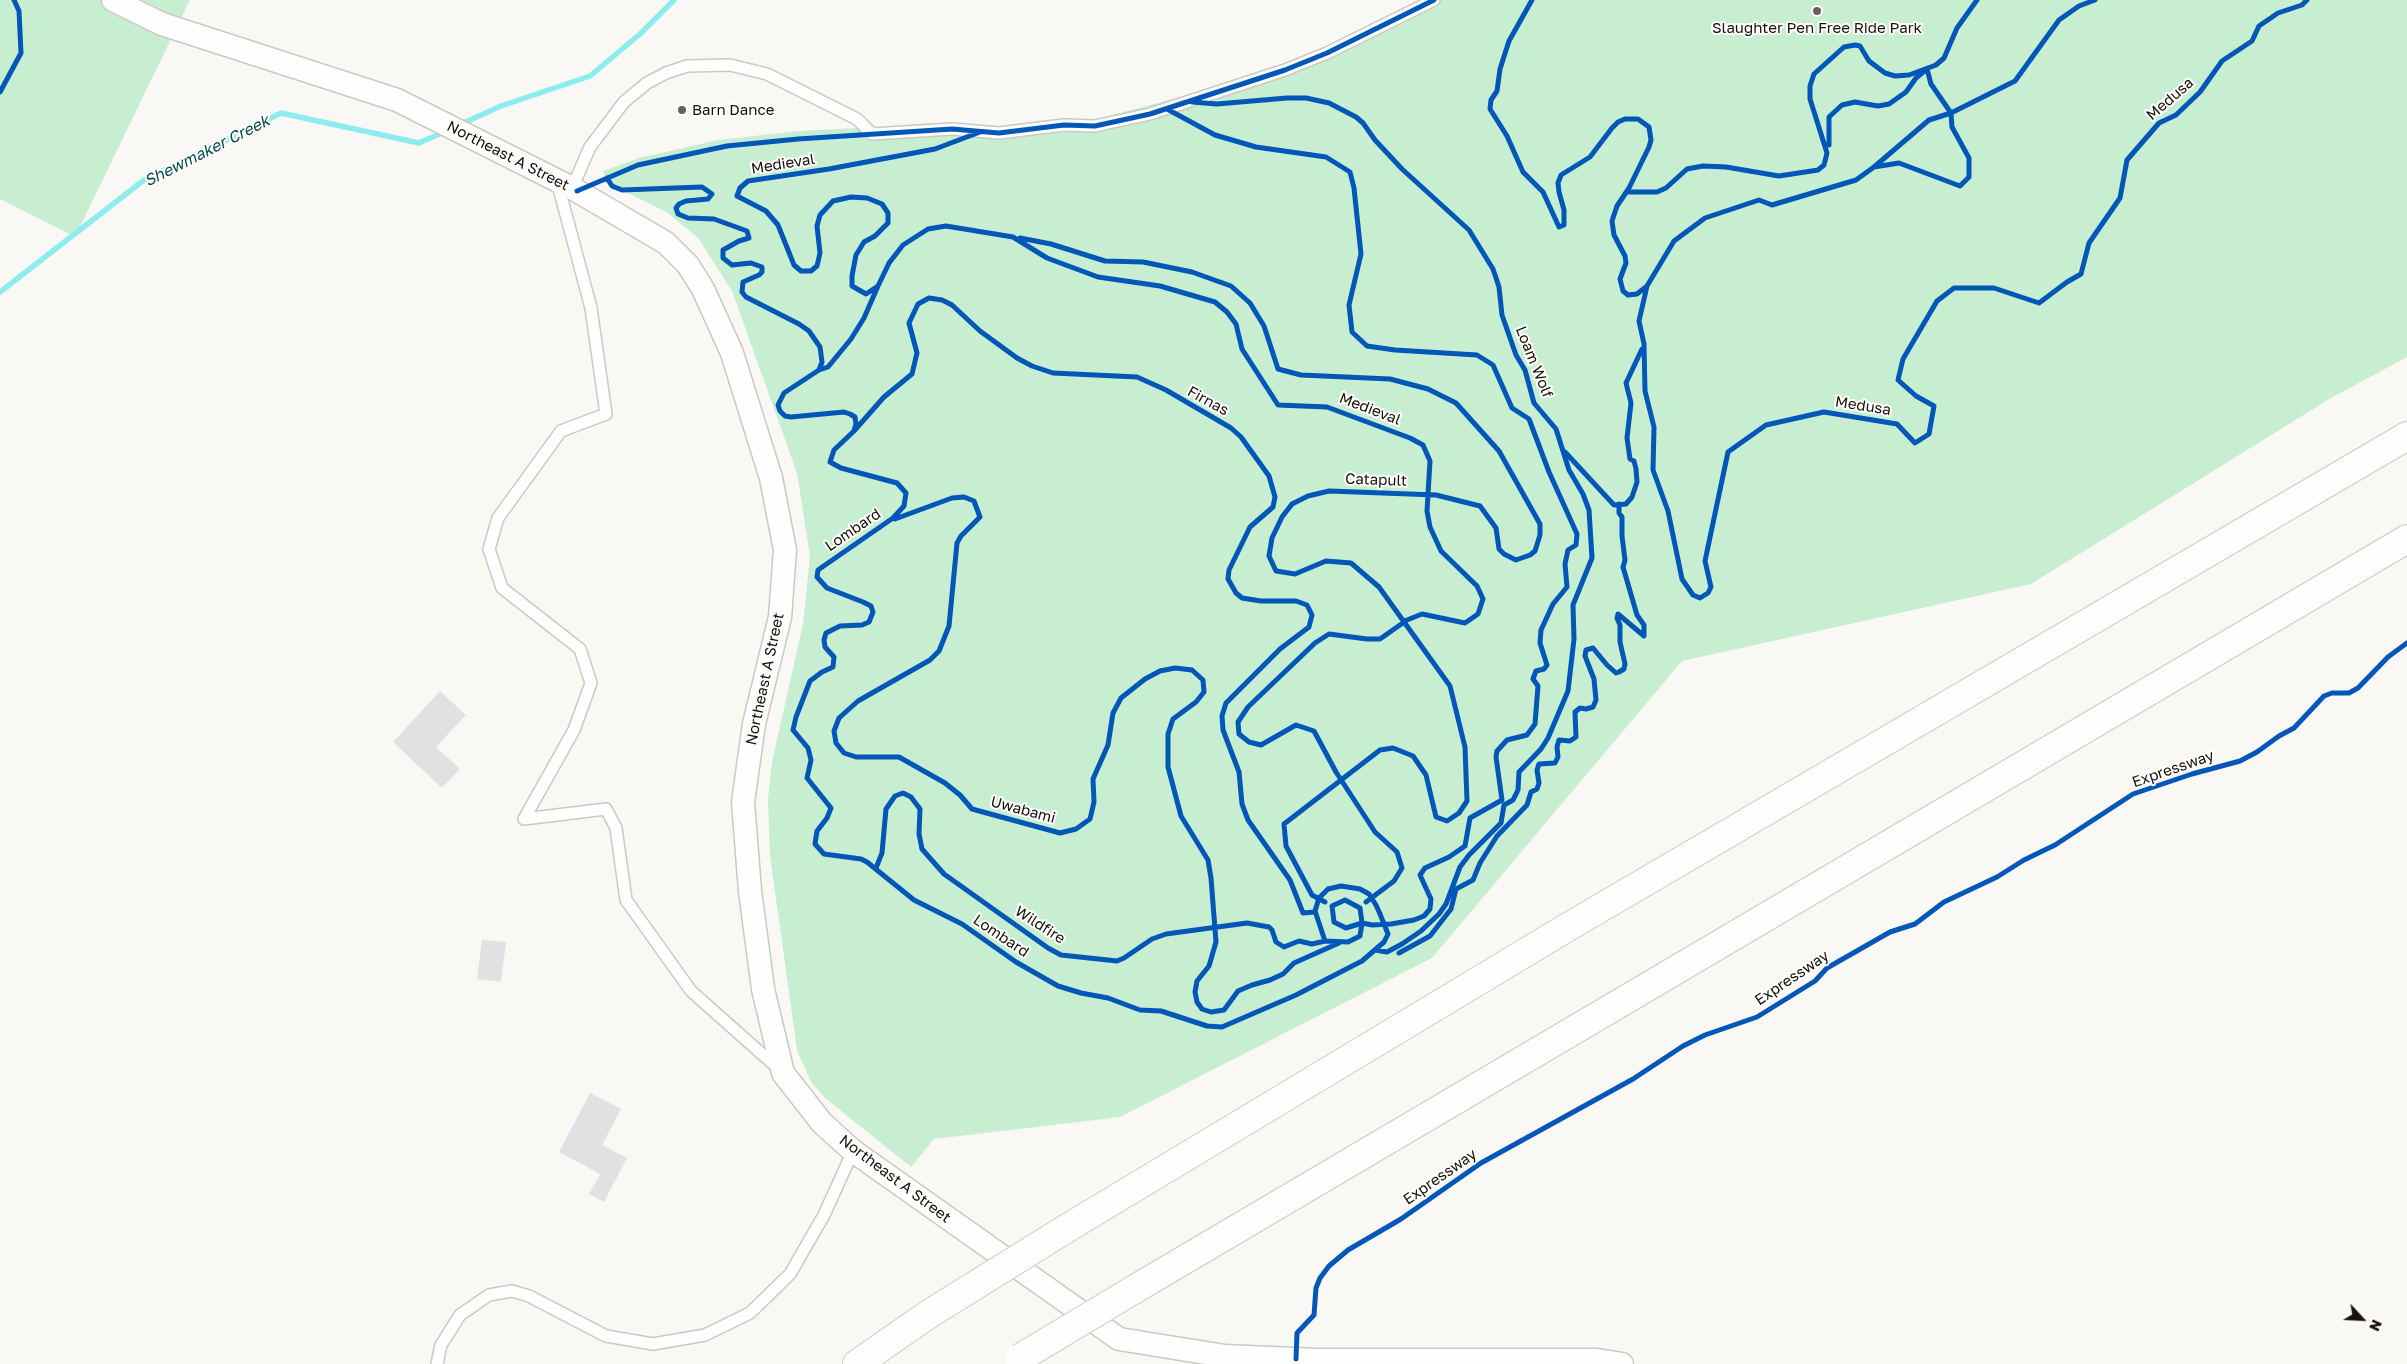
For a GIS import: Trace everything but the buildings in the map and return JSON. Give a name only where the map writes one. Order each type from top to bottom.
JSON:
[{"type":"highway","points":[[857,1364],[929,1314],[1568,927],[2407,436]]},
{"type":"highway","points":[[1015,1361],[2407,539]]},
{"type":"street","name":"Northeast A Street","points":[[114,0],[162,24],[397,100],[564,184],[666,243],[688,265],[703,289],[732,353],[771,478],[785,550],[780,616],[754,724],[743,802],[750,891],[763,989],[783,1073],[822,1123],[853,1151],[1119,1339],[1181,1351],[1225,1356],[1377,1362]]},
{"type":"street","points":[[1377,1362],[1597,1360],[1622,1364]]},
{"type":"lane","points":[[783,1073],[691,991],[626,900],[616,828],[606,809],[524,819],[574,730],[591,683],[580,649],[502,588],[489,549],[498,518],[560,431],[606,414],[591,308],[564,184],[610,118],[624,102],[647,82],[687,66],[730,65],[767,74],[857,119],[872,134],[952,129],[999,133],[1064,125],[1095,126],[1150,114],[1285,70],[1327,53],[1434,0]]},
{"type":"lane","points":[[437,1364],[441,1345],[460,1315],[489,1295],[512,1291],[529,1296],[606,1336],[653,1344],[704,1335],[750,1313],[790,1274],[824,1215],[853,1151]]},
{"type":"green space","points":[[0,0],[190,0],[75,237],[0,199]]},
{"type":"green space","points":[[1420,0],[2407,0],[2407,357],[2331,398],[2031,584],[1682,661],[1432,958],[1120,1117],[934,1139],[911,1167],[825,1098],[811,1082],[797,1050],[770,856],[768,799],[772,762],[803,624],[810,556],[797,473],[732,291],[698,238],[668,213],[606,182],[603,171],[639,158],[718,140],[799,131],[956,123],[999,126],[1065,118],[1093,120],[1193,94],[1290,64]]},
{"type":"waterway","name":"Shewmaker Creek","points":[[459,125],[501,106],[590,76],[640,34],[674,0]]},
{"type":"waterway","name":"Shewmaker Creek","points":[[0,292],[144,180],[281,113],[419,143],[446,131]]},
{"type":"cycle path","points":[[0,92],[21,53],[19,11],[14,0]]},
{"type":"cycle path","points":[[577,191],[638,165],[727,146],[798,139],[952,129],[999,133],[1064,125],[1095,126],[1150,114],[1285,70],[1327,53],[1434,0]]},
{"type":"cycle path","points":[[1532,0],[1509,41],[1500,69],[1497,91],[1491,100],[1490,109],[1507,136],[1523,172],[1543,192],[1559,227],[1564,225],[1564,210],[1558,183],[1561,175],[1590,157],[1618,122],[1625,119],[1638,119],[1649,127],[1651,140],[1649,147],[1629,188],[1617,206],[1612,221],[1614,235],[1625,256],[1626,263],[1620,279],[1623,291],[1628,295],[1637,294],[1647,286],[1674,241],[1705,218],[1759,200],[1772,205],[1856,180],[1874,167],[1899,163],[1960,186],[1969,177],[1969,158],[1952,127],[1951,113],[2015,81],[2059,20],[2079,6],[2095,0]]},
{"type":"cycle path","points":[[1627,192],[1657,192],[1666,188],[1687,169],[1703,166],[1726,167],[1779,176],[1818,170],[1824,165],[1827,153],[1810,99],[1810,86],[1814,74],[1844,47],[1855,45],[1860,46],[1869,61],[1885,73],[1895,76],[1909,75],[1936,65],[1944,58],[1957,28],[1977,0]]},
{"type":"cycle path","name":"Medusa","points":[[1647,286],[1639,321],[1644,344],[1645,391],[1654,427],[1653,470],[1668,511],[1682,579],[1693,595],[1700,598],[1708,593],[1711,587],[1705,561],[1728,452],[1766,425],[1824,412],[1897,424],[1915,443],[1929,434],[1934,406],[1916,396],[1898,380],[1903,359],[1937,301],[1954,288],[1994,288],[2039,303],[2081,274],[2089,243],[2120,198],[2127,160],[2159,123],[2176,115],[2200,92],[2222,61],[2252,41],[2259,26],[2278,13],[2302,5],[2307,0]]},
{"type":"cycle path","points":[[1829,145],[1829,117],[1842,105],[1855,102],[1878,106],[1889,104],[1906,92],[1916,78],[1927,69],[1931,84],[1951,113],[1929,120],[1874,167]]},
{"type":"cycle path","name":"Loam Wolf","points":[[1192,102],[1217,104],[1306,98],[1329,103],[1356,117],[1363,123],[1375,140],[1402,169],[1469,230],[1493,269],[1499,287],[1502,315],[1516,355],[1525,370],[1534,403],[1556,429],[1569,470],[1583,494],[1589,510],[1592,558],[1573,605],[1574,639],[1568,691],[1548,738],[1541,749],[1519,772],[1518,790],[1513,800],[1504,805],[1501,823],[1469,855],[1460,867],[1446,904],[1439,914],[1421,931],[1402,944],[1387,952],[1375,950]]},
{"type":"cycle path","name":"Lombard","points":[[607,178],[612,186],[622,190],[702,187],[712,194],[708,199],[686,201],[679,204],[676,208],[678,214],[688,218],[714,219],[747,231],[749,238],[723,250],[723,258],[732,265],[751,263],[762,267],[762,272],[759,275],[743,282],[742,292],[746,297],[809,331],[820,347],[822,362],[819,370],[784,393],[778,405],[780,411],[785,416],[791,417],[844,412],[855,417],[854,431],[834,450],[830,462],[841,468],[897,483],[906,493],[904,506],[893,518],[818,570],[817,577],[827,588],[871,606],[873,612],[869,622],[862,625],[840,626],[826,633],[825,647],[834,657],[833,667],[810,681],[796,717],[793,730],[808,748],[811,760],[807,778],[831,808],[827,818],[817,831],[815,844],[824,854],[861,859],[867,862],[914,900],[962,924],[1016,962],[1058,986],[1108,998],[1140,1010],[1161,1011],[1207,1026],[1222,1027],[1296,995],[1362,961],[1384,942],[1388,934],[1380,914],[1376,905],[1369,894],[1360,889],[1341,886],[1328,889],[1319,898],[1315,911],[1325,941],[1348,942],[1360,936],[1362,923],[1360,908],[1345,900],[1332,906],[1334,922],[1346,928],[1362,923],[1372,925],[1391,924],[1414,920],[1424,916],[1430,909],[1431,899],[1420,875],[1425,868],[1449,857],[1465,846],[1470,818],[1502,800],[1496,757],[1497,751],[1507,740],[1527,735],[1535,724],[1538,686],[1533,679],[1536,671],[1544,669],[1547,665],[1540,643],[1541,630],[1553,604],[1567,587],[1565,564],[1568,550],[1576,545],[1577,534],[1549,472],[1529,419],[1512,408],[1493,365],[1477,355],[1395,350],[1367,346],[1352,332],[1349,305],[1361,254],[1354,188],[1350,172],[1326,157],[1256,147],[1215,135],[1167,109]]},
{"type":"cycle path","name":"Medieval","points":[[980,132],[935,149],[829,169],[748,181],[740,188],[737,196],[766,211],[778,225],[794,265],[801,271],[811,271],[817,266],[820,253],[817,226],[820,215],[833,201],[851,197],[867,198],[882,204],[888,213],[888,223],[875,236],[864,242],[856,255],[852,276],[852,286],[866,294],[878,286],[889,263],[903,245],[928,229],[946,226],[1013,237],[1047,258],[1098,277],[1160,286],[1215,302],[1227,312],[1236,324],[1242,349],[1278,405],[1327,407],[1410,438],[1423,445],[1430,461],[1427,511],[1430,527],[1441,551],[1477,586],[1483,599],[1478,614],[1465,623],[1422,614],[1407,620],[1380,639],[1329,634],[1315,643],[1248,707],[1238,722],[1239,734],[1249,742],[1261,745],[1296,725],[1314,731],[1336,772],[1375,832],[1397,852],[1402,868],[1394,881],[1366,902]]},
{"type":"cycle path","name":"Catapult","points":[[1020,238],[1051,244],[1105,261],[1143,262],[1192,272],[1231,286],[1250,303],[1264,326],[1278,369],[1301,375],[1390,379],[1428,389],[1456,403],[1499,451],[1540,524],[1540,535],[1535,551],[1516,560],[1499,549],[1496,528],[1480,506],[1436,495],[1329,491],[1308,496],[1292,504],[1282,517],[1272,538],[1269,556],[1276,571],[1295,574],[1326,561],[1351,563],[1379,587],[1450,686],[1465,747],[1467,801],[1459,813],[1447,821],[1436,817],[1426,775],[1413,756],[1393,748],[1380,750],[1284,824],[1286,846],[1312,895],[1325,902]]},
{"type":"cycle path","points":[[819,370],[828,367],[851,339],[864,318],[878,286]]},
{"type":"cycle path","name":"Firnas","points":[[854,431],[884,397],[912,374],[917,353],[909,323],[918,304],[929,298],[942,300],[952,305],[980,331],[1017,358],[1032,366],[1053,373],[1137,377],[1166,390],[1231,428],[1241,437],[1269,476],[1275,497],[1273,507],[1250,527],[1229,570],[1228,579],[1236,593],[1242,598],[1261,601],[1296,601],[1307,605],[1312,615],[1309,627],[1280,649],[1226,703],[1222,716],[1223,730],[1239,772],[1242,804],[1248,820],[1290,880],[1303,913],[1315,912]]},
{"type":"cycle path","points":[[1565,452],[1614,505],[1626,504],[1632,497],[1637,482],[1636,469],[1634,461],[1630,459],[1627,438],[1631,403],[1626,383],[1642,349]]},
{"type":"cycle path","name":"Uwabami","points":[[895,519],[952,498],[964,497],[974,501],[980,517],[961,536],[957,543],[949,626],[939,651],[930,660],[858,701],[839,718],[834,731],[836,743],[844,753],[856,757],[899,757],[945,783],[960,795],[972,809],[1060,833],[1076,829],[1090,819],[1094,802],[1093,779],[1108,745],[1113,713],[1121,698],[1145,679],[1160,671],[1175,668],[1192,670],[1203,680],[1204,692],[1196,702],[1173,719],[1168,734],[1168,767],[1181,816],[1208,860],[1211,878],[1216,942],[1209,966],[1197,981],[1195,992],[1197,1002],[1202,1009],[1211,1012],[1224,1010],[1238,991],[1283,974],[1294,963],[1339,943]]},
{"type":"cycle path","points":[[1399,953],[1430,936],[1451,909],[1456,889],[1473,880],[1480,863],[1497,836],[1527,805],[1531,792],[1537,789],[1539,783],[1537,770],[1539,764],[1555,763],[1558,757],[1557,747],[1559,740],[1570,741],[1576,737],[1575,712],[1580,708],[1593,707],[1596,700],[1594,679],[1585,656],[1586,650],[1593,648],[1616,673],[1624,669],[1625,664],[1620,642],[1618,614],[1644,636],[1644,625],[1637,615],[1623,567],[1625,560],[1622,517],[1619,513],[1619,504]]},
{"type":"cycle path","name":"Expressway","points":[[1296,1359],[1297,1333],[1314,1315],[1316,1288],[1320,1278],[1329,1266],[1348,1250],[1401,1219],[1481,1163],[1633,1079],[1683,1046],[1705,1035],[1757,1017],[1815,981],[1827,968],[1890,932],[1915,924],[1944,902],[1997,877],[2024,860],[2055,845],[2133,794],[2192,774],[2240,761],[2257,752],[2294,728],[2324,696],[2332,693],[2349,693],[2358,688],[2388,657],[2407,643]]},
{"type":"cycle path","name":"Wildfire","points":[[876,868],[882,853],[886,809],[895,796],[903,793],[911,797],[920,809],[919,834],[922,849],[944,874],[1048,948],[1061,955],[1117,961],[1152,939],[1166,934],[1247,923],[1269,927],[1276,942],[1284,947],[1299,941],[1312,944],[1325,941]]},
{"type":"place","name":"Slaughter Pen Free Ride Park","points":[[1817,11]]},
{"type":"place","name":"Barn Dance","points":[[682,110]]}]
